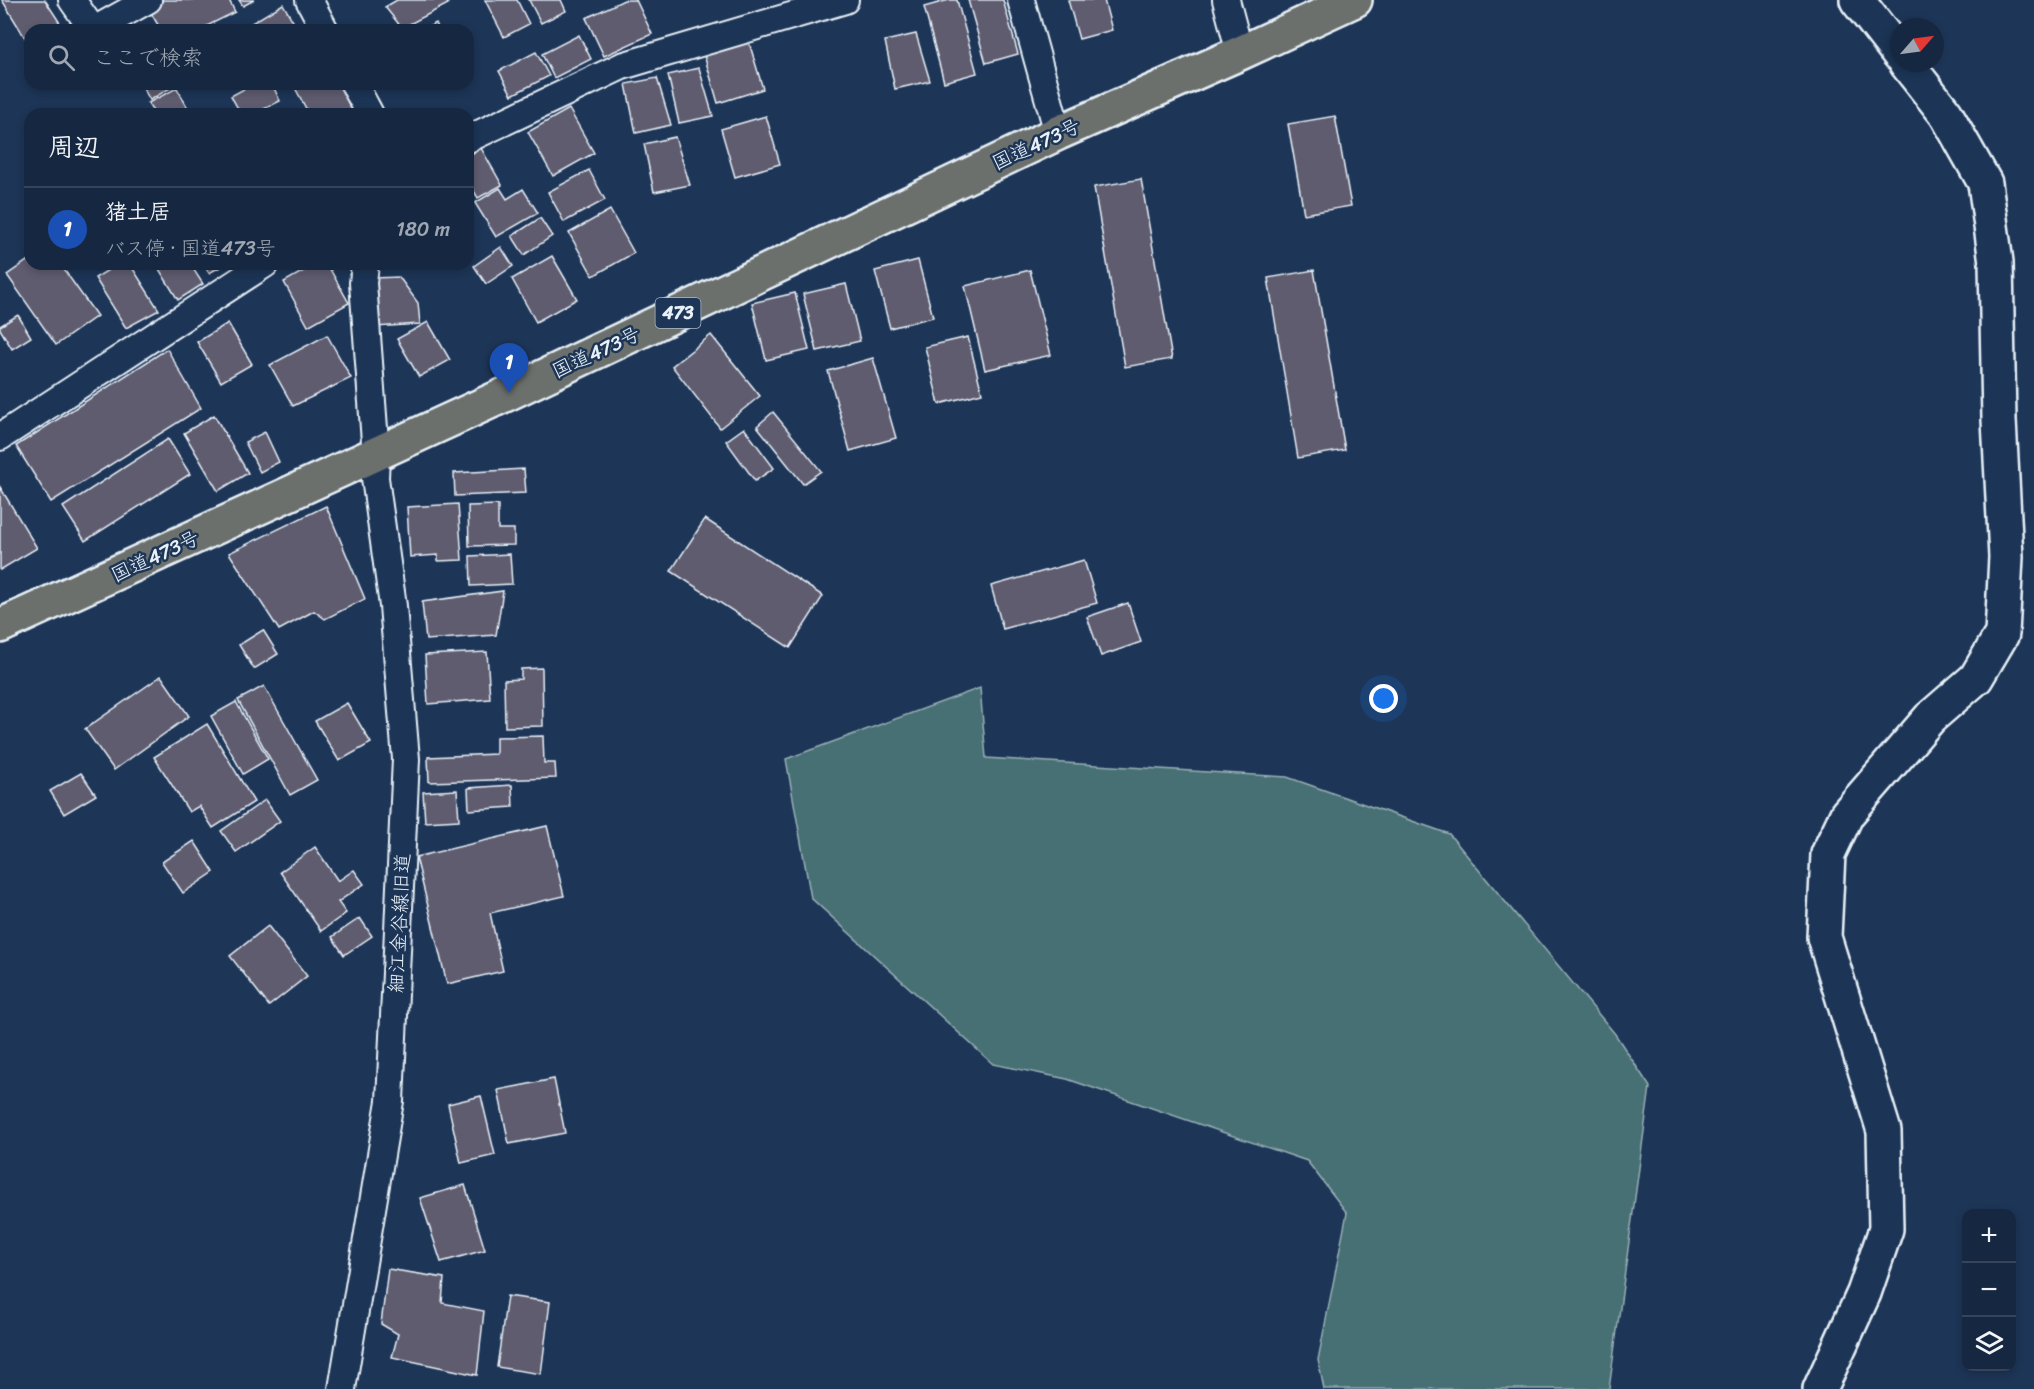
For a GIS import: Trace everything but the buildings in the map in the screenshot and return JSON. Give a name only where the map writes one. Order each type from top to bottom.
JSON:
[{"type":"highway","name":"国道473号","points":[[0,626],[376,455],[1058,133],[1355,0]]},
{"type":"street","points":[[72,0],[89,24]]},
{"type":"street","points":[[104,24],[148,0]]},
{"type":"street","points":[[309,0],[322,24]]},
{"type":"street","points":[[474,137],[622,66],[845,0]]},
{"type":"street","points":[[1021,0],[1058,133]]},
{"type":"street","points":[[1226,0],[1240,53]]},
{"type":"street","points":[[1857,0],[1890,42]]},
{"type":"street","points":[[1820,1389],[1864,1293],[1886,1229],[1884,1131],[1824,937],[1828,854],[1847,814],[1930,718],[1976,678],[2002,633],[2006,557],[1999,420],[1996,262],[1985,183],[1946,114],[1913,72]]},
{"type":"street","points":[[357,90],[367,108]]},
{"type":"street","points":[[0,437],[256,270]]},
{"type":"street","name":"細江金谷線旧道","points":[[342,1389],[390,1101],[406,759],[393,606],[375,478],[376,455],[363,283],[364,270]]},
{"type":"green space","points":[[980,688],[986,758],[1287,777],[1449,834],[1615,1034],[1650,1087],[1609,1389],[1324,1389],[1318,1360],[1347,1213],[1307,1161],[1067,1079],[993,1064],[811,898],[786,759]]},
{"type":"place","name":"猪土居","points":[[509,393]]}]
